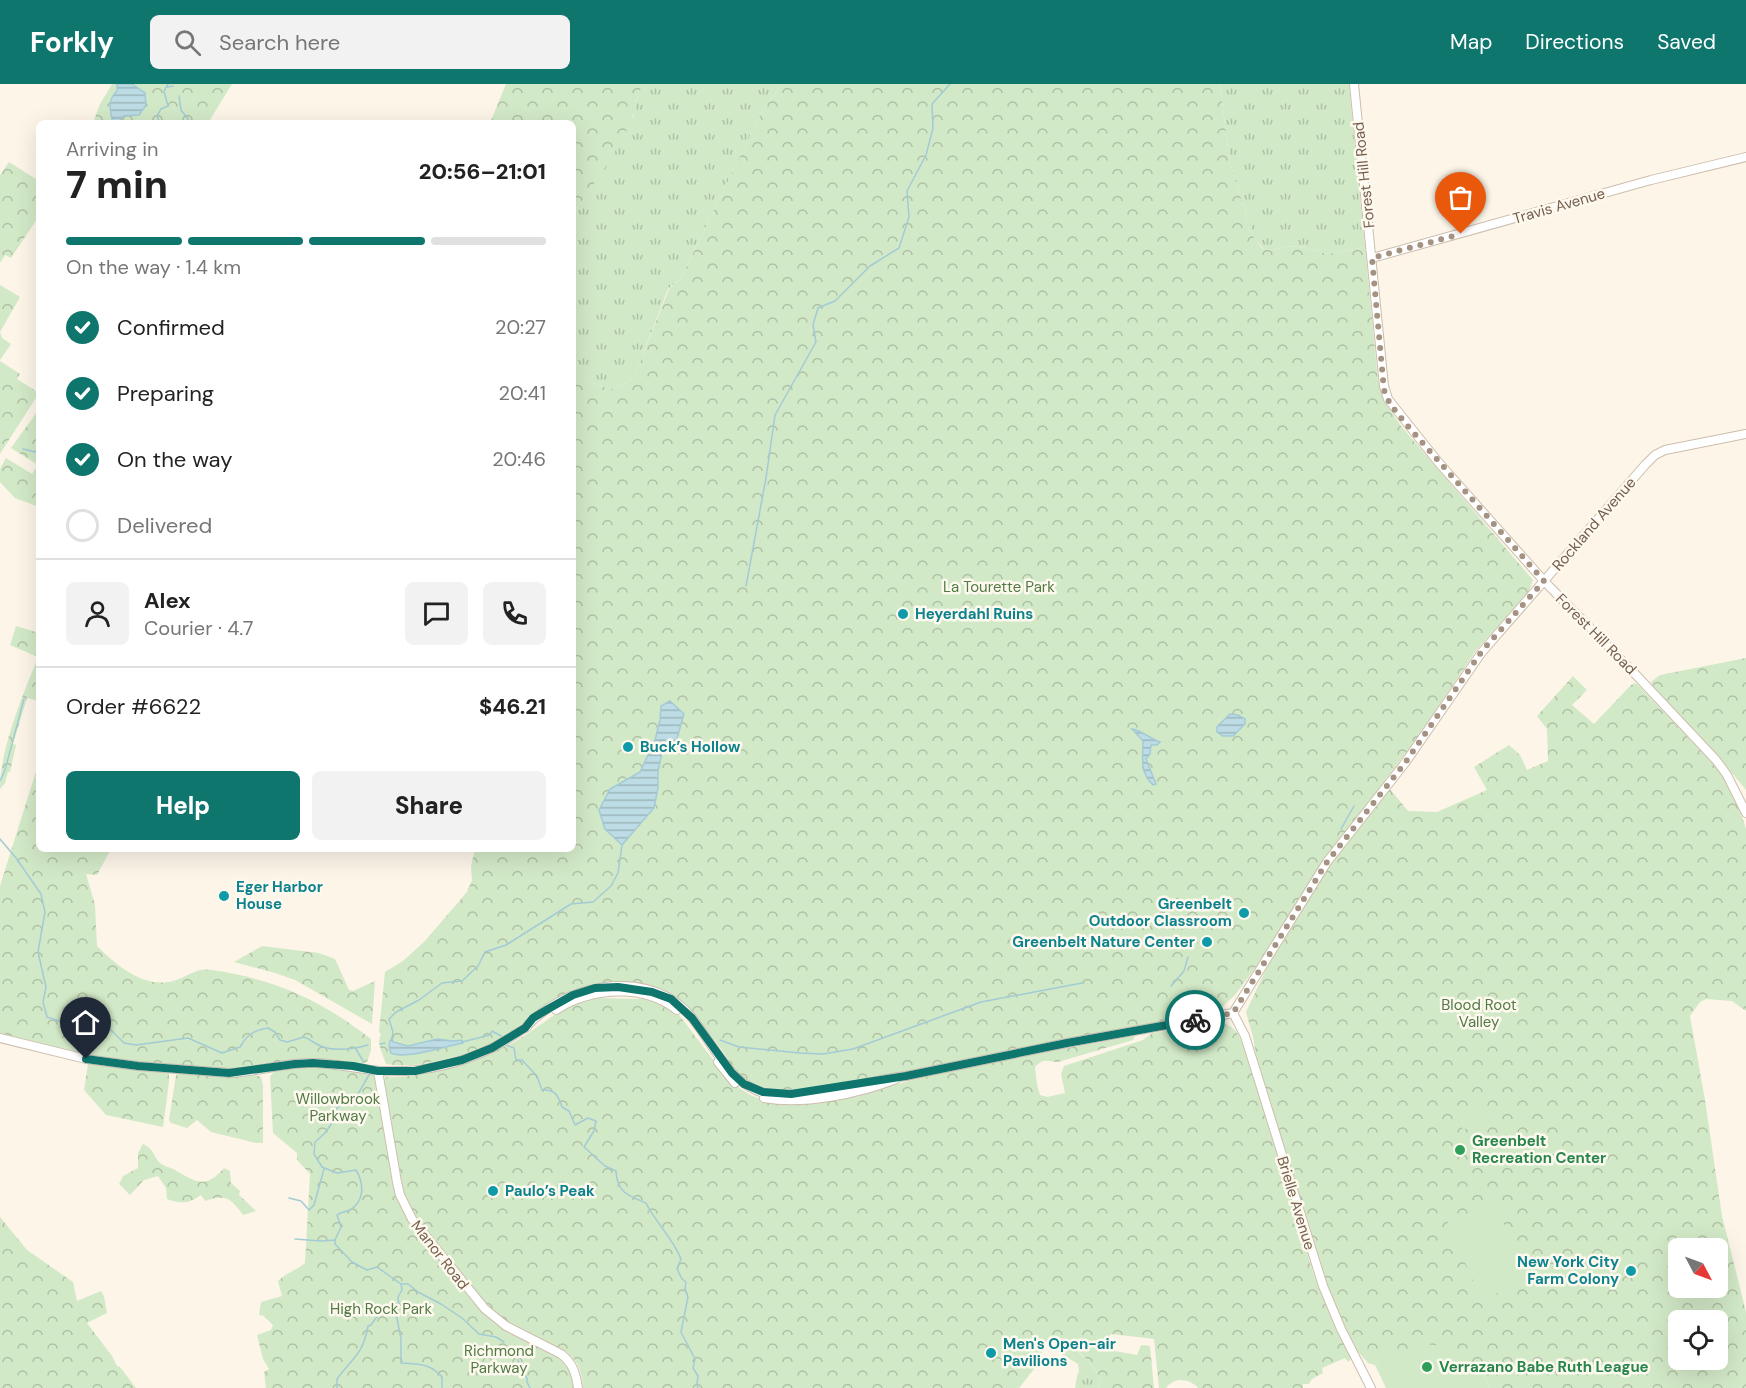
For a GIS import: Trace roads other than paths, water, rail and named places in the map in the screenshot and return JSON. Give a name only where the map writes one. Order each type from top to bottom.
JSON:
[{"type":"street","name":"Forest Hill Road","points":[[1354,84],[1384,386],[1388,399],[1439,463],[1544,581],[1716,760],[1727,775],[1746,813]]},
{"type":"street","name":"Travis Avenue","points":[[1372,258],[1651,180],[1746,157]]},
{"type":"street","name":"Rockland Avenue","points":[[1233,1013],[1337,848],[1405,763],[1482,651],[1645,465],[1655,455],[1671,448],[1746,434]]},
{"type":"street","points":[[0,1038],[79,1058],[138,1066],[229,1073],[313,1063],[353,1066],[378,1071],[415,1071],[449,1064],[492,1048],[560,1007],[587,995],[627,992],[650,996],[672,1006],[688,1020],[728,1076],[740,1087],[760,1097],[788,1101],[885,1084],[906,1076],[1067,1043],[1233,1013]]},
{"type":"street","name":"Brielle Avenue","points":[[1233,1013],[1245,1036],[1323,1286],[1341,1329],[1371,1388]]},
{"type":"street","name":"Manor Road","points":[[378,1071],[397,1182],[405,1207],[412,1219],[471,1294],[492,1316],[506,1326],[561,1354],[569,1361],[576,1375],[578,1388]]},
{"type":"water","points":[[117,84],[132,84],[145,93],[146,105],[139,115],[123,116],[121,120],[112,120],[110,106],[117,91]]},
{"type":"water","points":[[670,701],[684,714],[676,742],[662,753],[654,808],[622,845],[605,829],[599,810],[610,789],[640,772],[655,740],[661,706]]},
{"type":"water","points":[[1230,714],[1245,719],[1245,724],[1233,736],[1223,736],[1217,732],[1217,727]]},
{"type":"water","points":[[1132,729],[1160,742],[1157,745],[1151,745],[1150,754],[1146,759],[1156,784],[1153,785],[1146,775],[1143,765],[1143,741]]},
{"type":"water","points":[[392,1038],[393,1042],[408,1046],[437,1039],[462,1040],[463,1043],[416,1054],[398,1055],[391,1053],[389,1049]]},
{"type":"waterway","points":[[159,120],[157,116],[161,109],[168,106],[164,91],[168,84]]},
{"type":"waterway","points":[[746,586],[775,415],[816,342],[813,325],[818,308],[835,301],[870,266],[899,248],[909,217],[907,191],[926,155],[933,128],[932,104],[950,84]]},
{"type":"waterway","points":[[167,87],[173,86]]},
{"type":"waterway","points":[[179,96],[181,110],[189,120]]},
{"type":"waterway","points":[[23,449],[36,450]]},
{"type":"waterway","points":[[0,781],[24,699]]},
{"type":"waterway","points":[[1341,829],[1354,806]]},
{"type":"waterway","points":[[0,839],[41,894],[45,912],[38,952],[46,987],[43,1002],[47,1017],[59,1021],[100,1019],[124,1043],[136,1045],[188,1038],[222,1053],[240,1047],[251,1034],[268,1028],[275,1032],[280,1040],[287,1042],[304,1037],[332,1049],[350,1049],[368,1045]]},
{"type":"waterway","points":[[392,1038],[393,1032],[389,1019],[396,1012],[419,1000],[442,983],[462,981],[478,966],[485,952],[506,945],[571,904],[593,902],[611,886],[618,873],[622,845]]},
{"type":"waterway","points":[[1171,986],[1184,971],[1188,957]]},
{"type":"waterway","points":[[720,1040],[739,1047],[823,1054],[853,1049],[981,1002],[1082,983]]},
{"type":"waterway","points":[[462,1042],[490,1035],[492,1031],[501,1036]]},
{"type":"waterway","points":[[380,1044],[385,1043]]},
{"type":"waterway","points":[[506,1045],[514,1048],[516,1060],[522,1060],[537,1076],[542,1090],[555,1094],[562,1107],[569,1111],[575,1125],[588,1118],[596,1121],[594,1131],[584,1147],[605,1166],[616,1171],[621,1189],[625,1193],[646,1203],[678,1252],[681,1259],[677,1269],[686,1282],[685,1289],[688,1297],[681,1332],[695,1359],[693,1368],[698,1376],[698,1388]]},
{"type":"waterway","points":[[356,1049],[363,1061]]},
{"type":"waterway","points":[[337,1388],[337,1379],[360,1350],[368,1326],[381,1311],[399,1305],[398,1297],[402,1290],[401,1284],[377,1267],[367,1270],[352,1262],[335,1244],[341,1227],[337,1215],[350,1210],[358,1202],[362,1192],[361,1180],[356,1170],[337,1173],[322,1167],[314,1154],[315,1142],[332,1123],[337,1108],[358,1094],[369,1075]]},
{"type":"waterway","points":[[289,1198],[301,1201],[309,1210],[314,1205],[324,1169]]},
{"type":"waterway","points":[[295,1239],[335,1240]]},
{"type":"waterway","points":[[401,1284],[408,1284],[441,1304],[462,1318],[479,1334],[496,1337],[504,1342]]},
{"type":"waterway","points":[[395,1308],[401,1339],[401,1363],[423,1365],[433,1369],[442,1377],[442,1388]]},
{"type":"waterway","points":[[518,1359],[520,1369],[527,1378],[530,1388]]},
{"type":"place","name":"Heyerdahl Ruins","points":[[903,614]]},
{"type":"place","name":"Buck’s Hollow","points":[[628,747]]},
{"type":"place","name":"Eger Harbor House","points":[[224,896]]},
{"type":"place","name":"Greenbelt Outdoor Classroom","points":[[1244,913]]},
{"type":"place","name":"Greenbelt Nature Center","points":[[1207,942]]},
{"type":"place","name":"Greenbelt Recreation Center","points":[[1460,1150]]},
{"type":"place","name":"Paulo’s Peak","points":[[493,1191]]},
{"type":"place","name":"New York City Farm Colony","points":[[1631,1271]]},
{"type":"place","name":"Men's Open-air Pavilions","points":[[991,1353]]},
{"type":"place","name":"Verrazano Babe Ruth League","points":[[1427,1367]]},
{"type":"park label","name":"La Tourette Park","points":[[999,587]]},
{"type":"park label","name":"Blood Root Valley","points":[[1479,1014]]},
{"type":"park label","name":"Willowbrook Parkway","points":[[338,1108]]},
{"type":"park label","name":"High Rock Park","points":[[381,1309]]},
{"type":"park label","name":"Richmond Parkway","points":[[499,1360]]}]
